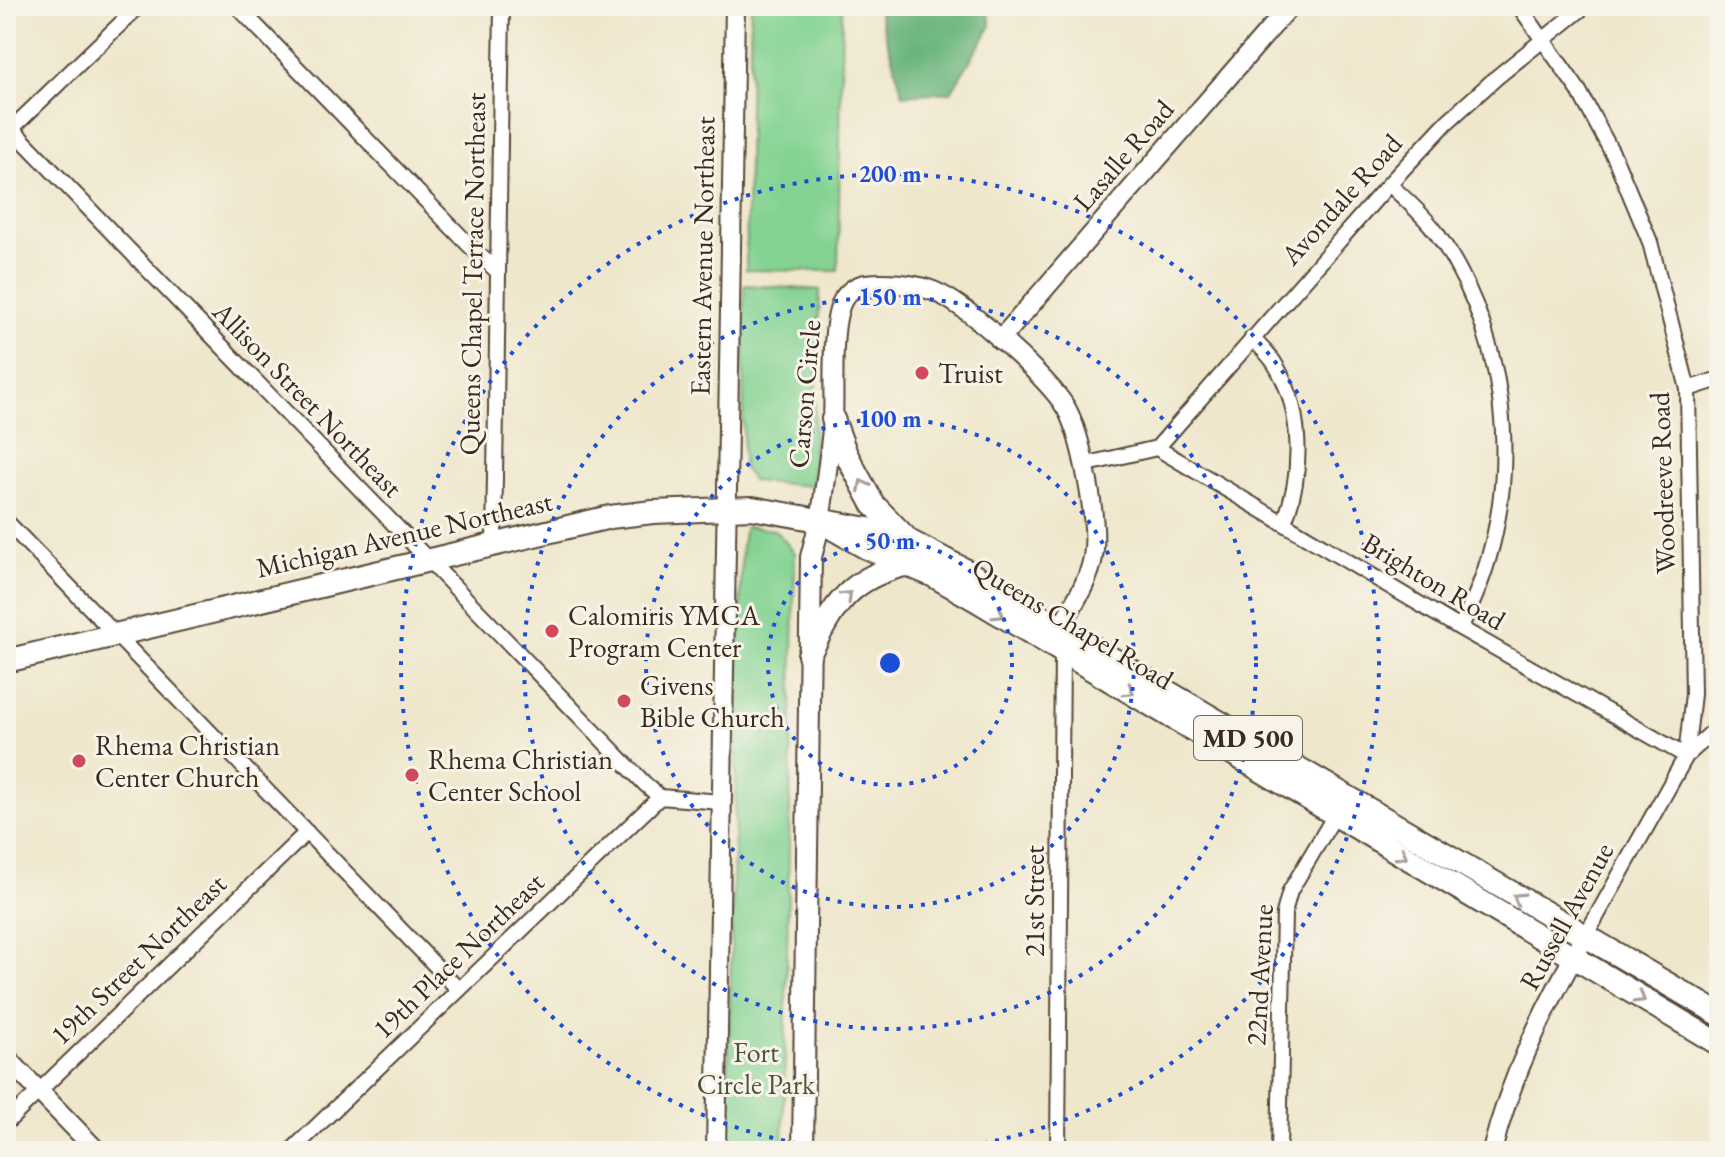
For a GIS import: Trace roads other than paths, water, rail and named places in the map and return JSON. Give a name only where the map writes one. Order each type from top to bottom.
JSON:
[{"type":"main road","points":[[809,655],[828,615],[866,578],[909,552],[873,504],[846,454],[833,419]]},
{"type":"main road","name":"Michigan Avenue Northeast","points":[[6,661],[610,517],[726,507],[760,509],[820,522]]},
{"type":"main road","points":[[803,1151],[811,557],[820,522]]},
{"type":"main road","name":"Queens Chapel Road","points":[[820,522],[868,529],[909,552],[1062,651],[1719,1044]]},
{"type":"main road","name":"Queens Chapel Road","points":[[909,552],[961,568],[1719,1014]]},
{"type":"street","points":[[9,132],[139,6]]},
{"type":"street","points":[[237,6],[497,271]]},
{"type":"street","name":"Queens Chapel Terrace Northeast","points":[[494,543],[502,6]]},
{"type":"street","name":"Eastern Avenue Northeast","points":[[716,1151],[735,6]]},
{"type":"street","name":"Lasalle Road","points":[[1000,340],[1290,6]]},
{"type":"street","name":"Woodreeve Road","points":[[1519,6],[1579,91],[1615,158],[1650,242],[1688,389],[1693,694],[1686,756]]},
{"type":"street","name":"Avondale Road","points":[[1157,448],[1447,122],[1585,6]]},
{"type":"street","name":"Allison Street Northeast","points":[[9,132],[660,797]]},
{"type":"street","points":[[1389,184],[1435,230],[1455,263],[1488,343],[1499,393],[1504,454],[1503,489],[1494,543],[1478,594],[1460,628]]},
{"type":"street","name":"Carson Circle","points":[[820,522],[833,419],[836,324],[841,305],[847,294],[863,283],[917,286],[940,294],[962,307],[1059,397],[1075,428],[1094,528],[1093,557],[1081,589],[1060,628]]},
{"type":"street","points":[[1252,338],[1273,362],[1296,424],[1297,479],[1284,522]]},
{"type":"street","points":[[1688,389],[1719,379]]},
{"type":"street","points":[[1083,465],[1157,448]]},
{"type":"street","name":"Brighton Road","points":[[1157,448],[1460,628],[1686,756]]},
{"type":"street","points":[[6,521],[459,990]]},
{"type":"street","name":"21st Street","points":[[1058,1151],[1062,651]]},
{"type":"street","name":"Russell Avenue","points":[[1492,1151],[1500,1119],[1525,1052],[1573,958],[1686,756],[1719,726]]},
{"type":"street","points":[[660,797],[721,802]]},
{"type":"street","name":"19th Place Northeast","points":[[291,1151],[660,797]]},
{"type":"street","name":"22nd Avenue","points":[[1279,1151],[1284,913],[1290,891],[1335,815]]},
{"type":"street","name":"19th Street Northeast","points":[[6,1123],[307,832]]},
{"type":"street","points":[[6,1057],[97,1151]]},
{"type":"place","name":"Truist","points":[[922,373]]},
{"type":"place","name":"Calomiris YMCA Program Center","points":[[552,631]]},
{"type":"place","name":"Givens Bible Church","points":[[624,701]]},
{"type":"place","name":"Rhema Christian Center Church","points":[[79,761]]},
{"type":"place","name":"Rhema Christian Center School","points":[[412,775]]},
{"type":"park label","name":"Fort Circle Park","points":[[756,1068]]}]
